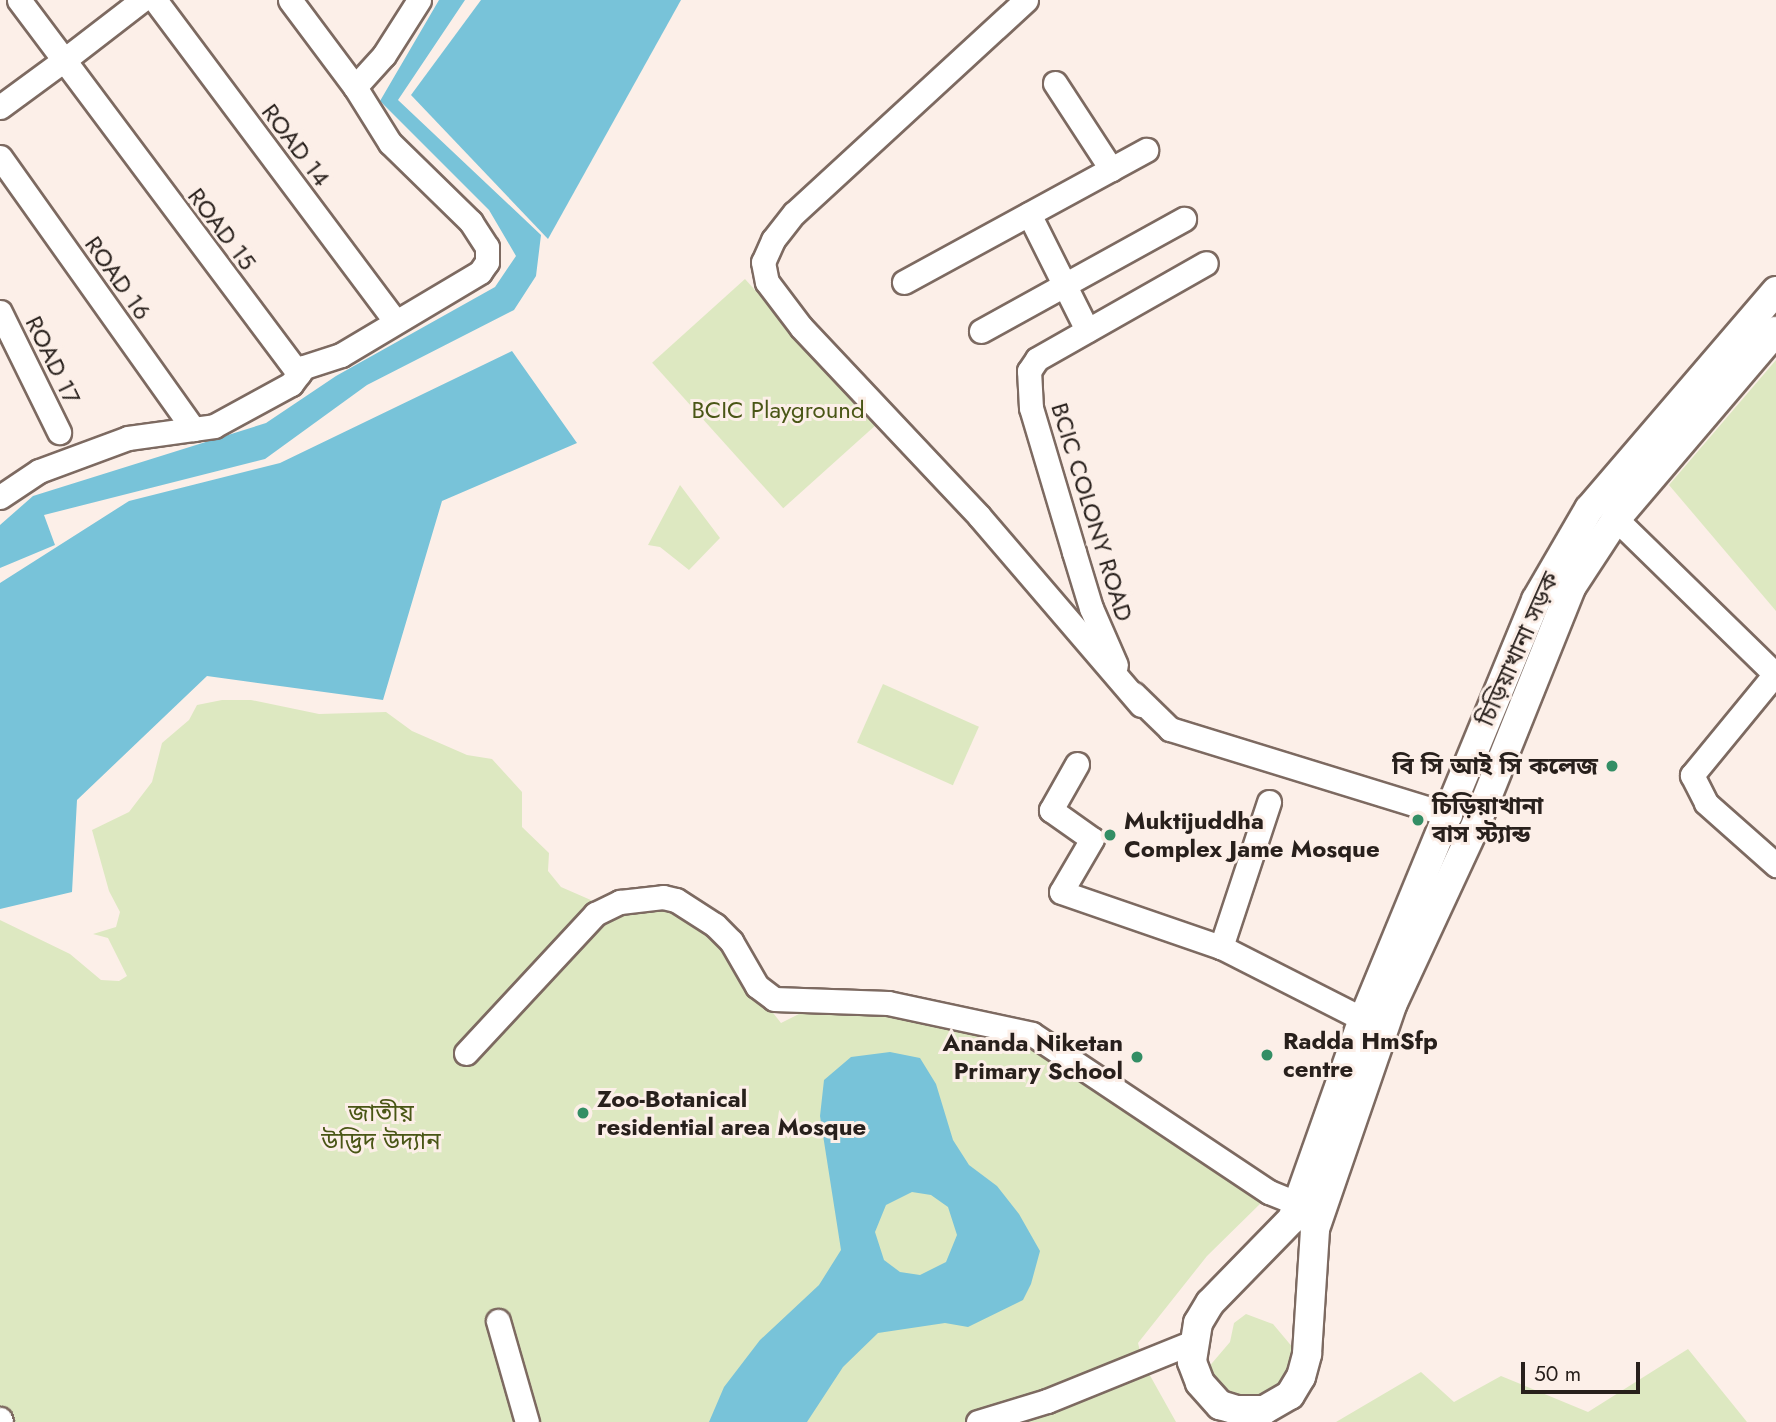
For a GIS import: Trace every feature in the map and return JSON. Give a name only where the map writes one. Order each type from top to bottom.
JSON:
[{"type":"main road","name":"চিড়িয়াখানা সড়ক","points":[[1463,818],[1393,1003],[1302,1217],[1210,1303],[1193,1342],[1192,1362],[1200,1383],[1220,1405],[1236,1410],[1264,1410],[1290,1395],[1307,1354],[1302,1217],[1363,1019],[1463,818],[1572,586],[1610,513],[1776,291]]},
{"type":"main road","name":"চিড়িয়াখানা সড়ক","points":[[1610,513],[1776,331]]},
{"type":"street","points":[[19,0],[64,60]]},
{"type":"street","points":[[0,107],[142,0]]},
{"type":"street","name":"ROAD 14","points":[[155,0],[396,322]]},
{"type":"street","points":[[0,497],[39,471],[128,438],[214,426],[291,384],[304,367],[341,355],[480,272],[487,262],[487,247],[471,222],[390,143],[355,87],[290,0]]},
{"type":"street","points":[[355,87],[384,55],[419,0]]},
{"type":"street","points":[[1026,0],[794,213],[773,240],[763,262],[767,282],[785,308],[979,516],[1142,705]]},
{"type":"street","name":"ROAD 15","points":[[64,60],[103,116],[299,374]]},
{"type":"street","points":[[1055,83],[1111,169]]},
{"type":"street","points":[[904,282],[1146,150]]},
{"type":"street","name":"ROAD 16","points":[[0,157],[9,184],[193,429]]},
{"type":"street","points":[[1028,214],[1087,330]]},
{"type":"street","points":[[981,331],[1184,219]]},
{"type":"street","name":"BCIC COLONY ROAD","points":[[1206,263],[1037,359],[1029,371],[1027,389],[1091,608],[1116,664],[1142,705],[1170,729],[1463,818]]},
{"type":"street","name":"ROAD 17","points":[[0,312],[59,432]]},
{"type":"street","points":[[1610,513],[1775,674],[1692,775],[1706,803],[1776,865]]},
{"type":"street","points":[[1077,764],[1051,810],[1092,839],[1061,892],[1221,947],[1363,1019]]},
{"type":"street","points":[[1221,947],[1269,802]]},
{"type":"street","points":[[466,1053],[595,914],[620,902],[663,897],[676,900],[715,925],[731,941],[757,986],[774,999],[888,1003],[1032,1034],[1269,1192],[1302,1217]]},
{"type":"street","points":[[498,1321],[527,1422]]},
{"type":"street","points":[[978,1422],[1047,1401],[1193,1342]]},
{"type":"green space","name":"BCIC Playground","points":[[745,279],[876,425],[783,508],[652,363]]},
{"type":"green space","points":[[1776,360],[1776,611],[1669,485]]},
{"type":"green space","points":[[680,485],[720,538],[689,570],[660,547],[648,545]]},
{"type":"green space","points":[[883,684],[979,727],[953,785],[857,742]]},
{"type":"green space","name":"জাতীয় উদ্ভিদ উদ্যান","points":[[222,700],[251,700],[319,714],[386,712],[412,731],[467,755],[492,759],[522,792],[522,827],[549,853],[548,871],[561,887],[616,911],[671,906],[711,934],[781,1023],[803,1012],[883,1008],[1034,1041],[1201,1163],[1264,1200],[1207,1256],[1138,1343],[1143,1363],[1176,1422],[0,1422],[0,920],[70,954],[101,980],[119,981],[127,976],[108,938],[93,934],[116,927],[120,912],[109,891],[92,830],[129,812],[152,782],[162,743],[189,720],[197,705]]},
{"type":"green space","points":[[1246,1314],[1273,1324],[1294,1349],[1297,1361],[1277,1392],[1252,1400],[1222,1394],[1207,1369],[1230,1342],[1234,1323]]},
{"type":"green space","points":[[1688,1349],[1747,1422],[1336,1422],[1421,1372],[1454,1402],[1501,1376],[1588,1412]]},
{"type":"water","points":[[439,0],[465,0],[398,100],[541,235],[536,276],[514,310],[367,385],[265,459],[44,515],[55,545],[0,568],[0,525],[33,496],[266,423],[336,376],[495,287],[516,256],[489,210],[380,101]]},
{"type":"water","points":[[481,0],[681,0],[548,239],[411,95]]},
{"type":"water","points":[[512,351],[577,443],[442,501],[383,700],[207,676],[77,800],[72,892],[0,909],[0,583],[129,501],[280,463]]},
{"type":"water","points":[[890,1052],[920,1058],[936,1084],[953,1140],[969,1165],[997,1186],[1019,1214],[1040,1251],[1031,1284],[1023,1300],[968,1327],[945,1323],[878,1333],[843,1367],[807,1422],[709,1422],[724,1387],[760,1340],[819,1285],[841,1250],[820,1116],[824,1080],[851,1057]],"holes":[[[912,1192],[931,1195],[948,1207],[957,1235],[946,1262],[920,1275],[900,1272],[884,1260],[875,1232],[886,1205]]]},
{"type":"place","name":"বি সি আই সি কলেজ","points":[[1612,766]]},
{"type":"place","name":"চিড়িয়াখানা বাস স্ট্যান্ড","points":[[1418,820]]},
{"type":"place","name":"Muktijuddha Complex Jame Mosque","points":[[1110,835]]},
{"type":"place","name":"Radda HmSfp centre","points":[[1267,1055]]},
{"type":"place","name":"Ananda Niketan Primary School","points":[[1137,1057]]},
{"type":"place","name":"Zoo-Botanical residential area Mosque","points":[[583,1113]]}]
